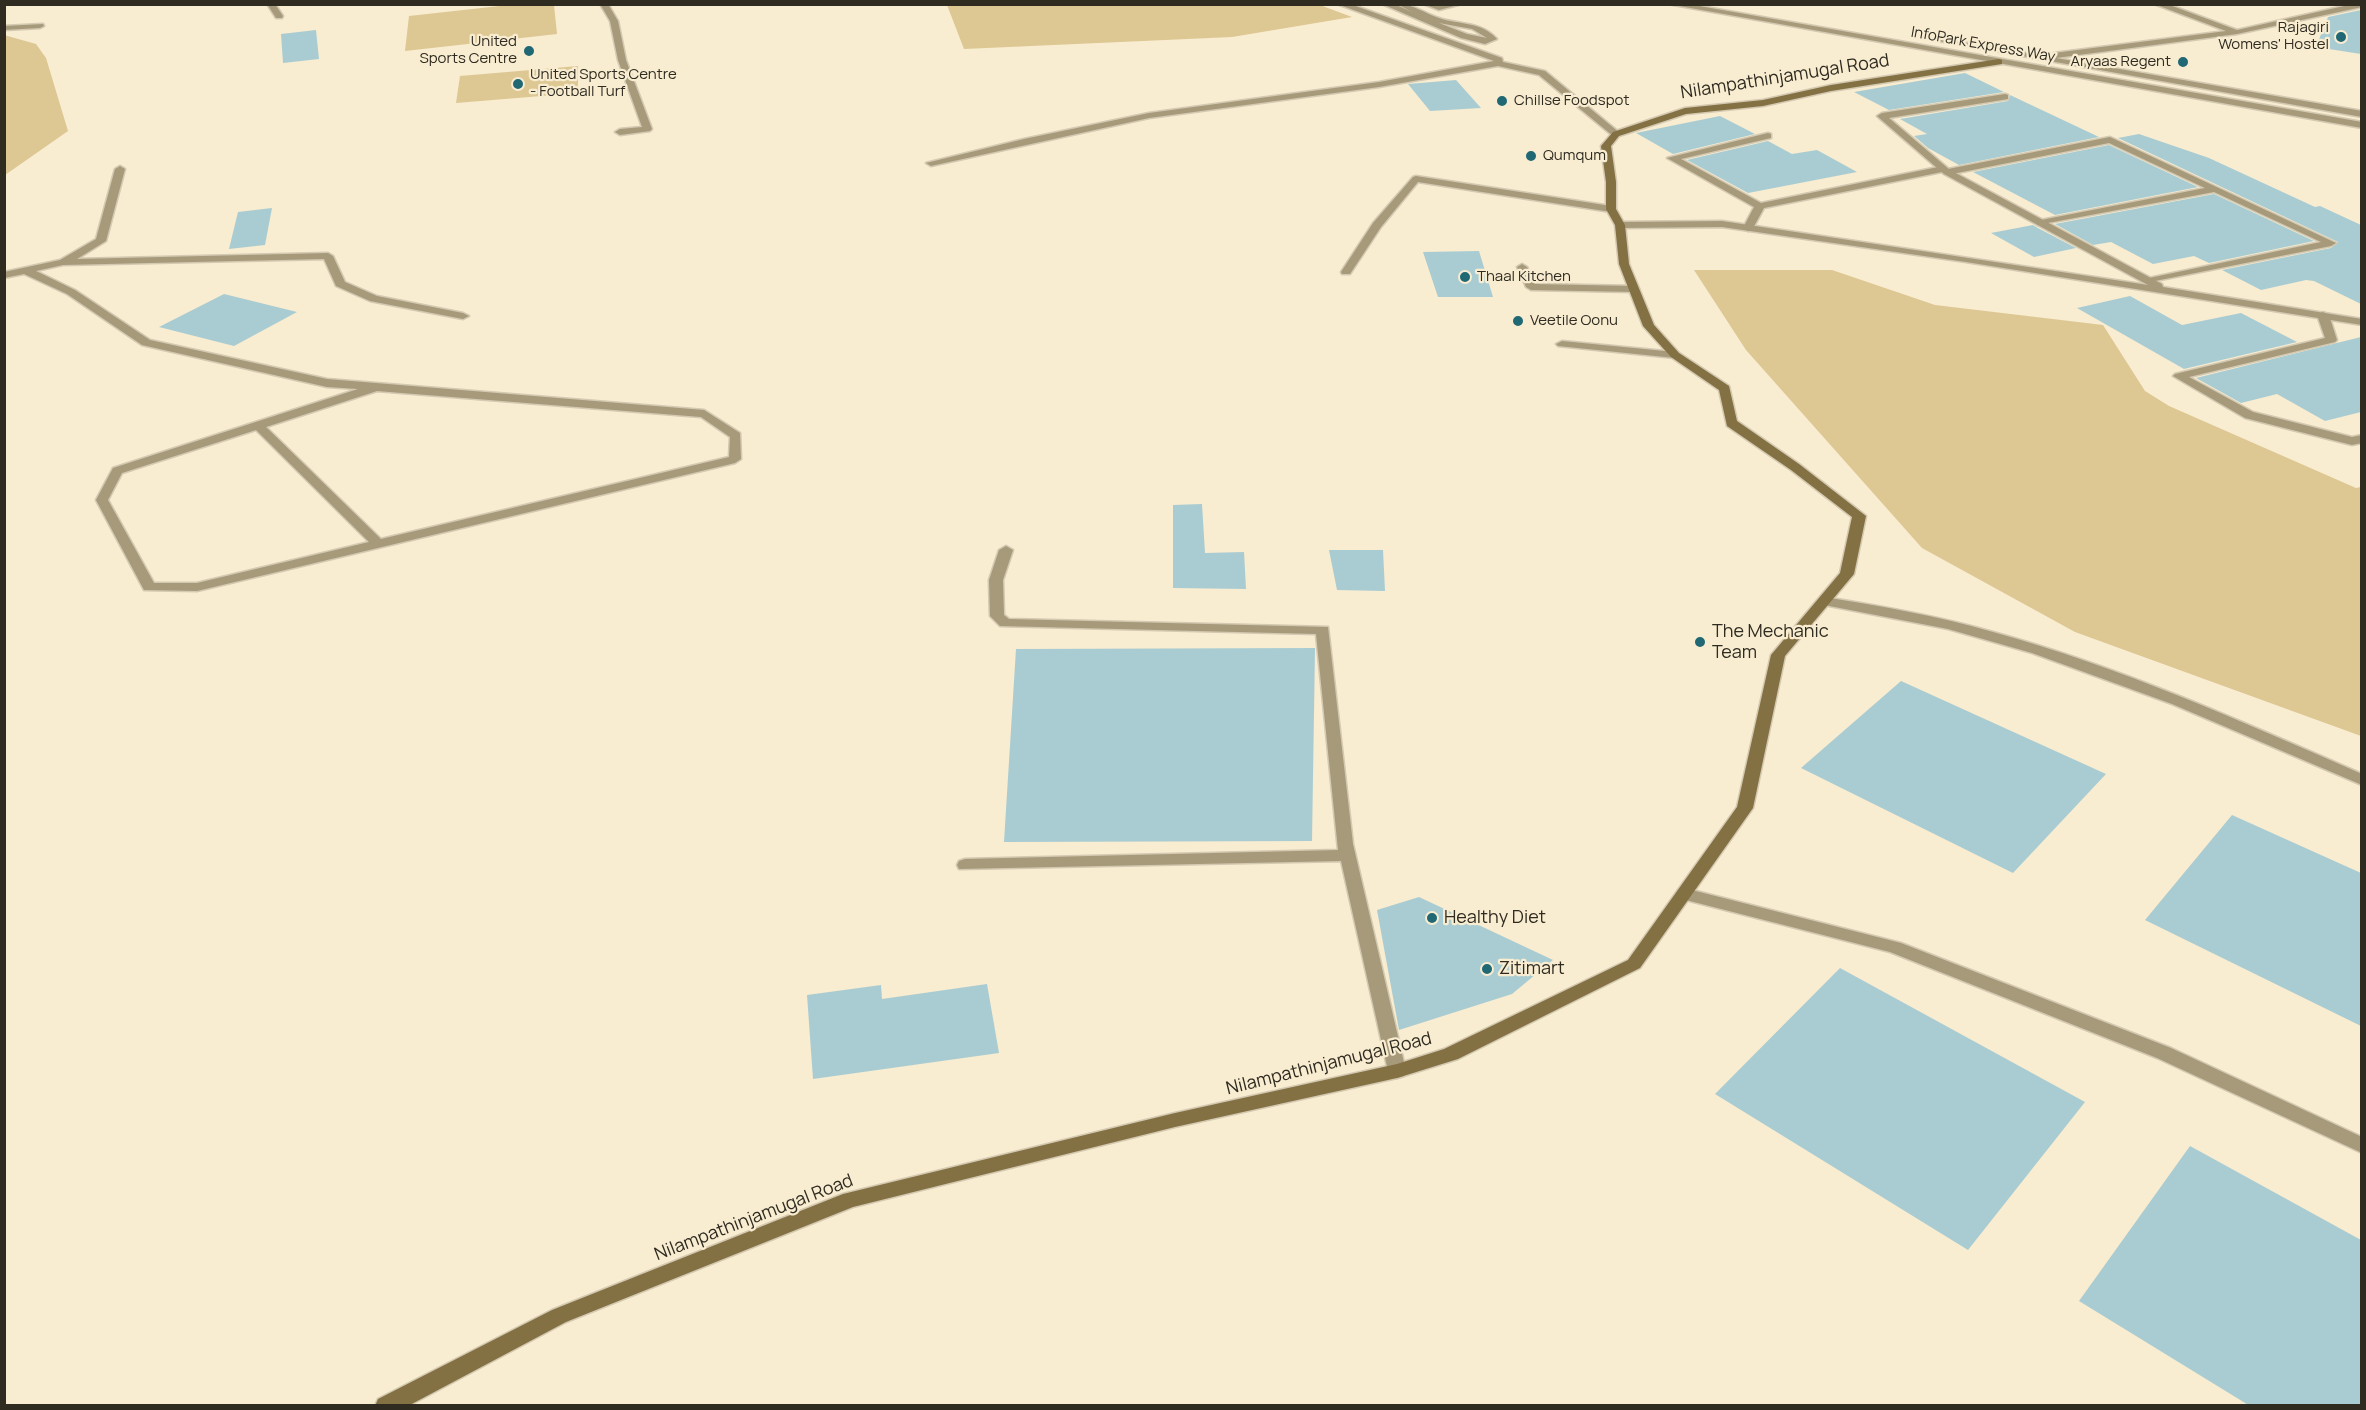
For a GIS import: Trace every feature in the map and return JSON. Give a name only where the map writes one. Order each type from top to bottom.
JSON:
[{"type":"street","points":[[271,4],[279,16]]},
{"type":"street","points":[[604,4],[614,21],[622,60],[646,129],[620,132]]},
{"type":"street","points":[[1341,4],[1499,60],[1498,63]]},
{"type":"street","points":[[1386,4],[1485,42],[1493,39],[1486,32],[1474,26],[1438,20],[1401,4]]},
{"type":"street","points":[[1427,4],[1439,8],[1458,4]]},
{"type":"street","name":"InfoPark Express Way","points":[[1671,4],[2361,125]]},
{"type":"street","points":[[2158,4],[2236,32]]},
{"type":"street","points":[[2036,58],[2236,32],[2361,5]]},
{"type":"street","points":[[4,28],[40,26]]},
{"type":"street","points":[[1428,34],[1443,27]]},
{"type":"street","name":"InfoPark Express Way","points":[[1929,39],[2361,114]]},
{"type":"street","name":"Nilampathinjamugal Road","points":[[386,1406],[559,1316],[850,1200],[1175,1120],[1397,1071],[1451,1054],[1634,964],[1745,807],[1778,655],[1847,574],[1859,516],[1795,467],[1731,423],[1725,389],[1674,355],[1649,326],[1624,264],[1620,225],[1611,209],[1611,182],[1606,146],[1616,134],[1685,111],[1763,103],[1830,88],[1999,62]]},
{"type":"street","points":[[931,163],[1113,122],[1179,110],[1439,77],[1498,63],[1542,73],[1616,134]]},
{"type":"street","points":[[2005,97],[1882,116],[1945,170],[2169,291]]},
{"type":"street","points":[[1768,136],[1672,158],[1760,206],[2110,140],[2331,243],[2149,281]]},
{"type":"street","points":[[63,262],[101,241],[120,169]]},
{"type":"street","points":[[1346,272],[1377,225],[1416,178],[1611,209]]},
{"type":"street","points":[[2041,223],[2215,189]]},
{"type":"street","points":[[1748,228],[1760,206]]},
{"type":"street","points":[[1620,225],[1722,224],[1966,259],[2361,322]]},
{"type":"street","points":[[4,274],[63,262],[105,263],[280,255],[327,256],[340,284],[374,299],[463,316]]},
{"type":"street","points":[[1522,267],[1531,287],[1634,289]]},
{"type":"street","points":[[25,270],[71,292],[146,343],[327,383],[376,387],[705,414],[736,436],[735,459],[197,587],[149,587],[102,500],[117,471],[376,387]]},
{"type":"street","points":[[2323,315],[2331,340],[2179,376],[2249,415],[2352,441],[2361,439]]},
{"type":"street","points":[[1562,344],[1674,355]]},
{"type":"street","points":[[258,425],[378,544]]},
{"type":"street","points":[[1006,550],[996,580],[997,616],[1005,623],[1323,630],[1347,855],[1397,1071]]},
{"type":"street","points":[[1824,601],[1904,614],[1988,635],[2065,660],[2220,718],[2361,780]]},
{"type":"street","points":[[964,865],[1347,855]]},
{"type":"street","points":[[1684,894],[1895,947],[2164,1053],[2361,1146]]},
{"type":"shaded area","points":[[518,4],[554,5],[557,34],[405,51],[409,16]]},
{"type":"shaded area","points":[[1317,4],[1352,17],[1232,37],[964,49],[947,5]]},
{"type":"shaded area","points":[[4,35],[36,44],[46,58],[68,131],[5,175]]},
{"type":"shaded area","name":"United Sports Centre - Football Turf","points":[[578,66],[578,93],[456,103],[460,76]]},
{"type":"shaded area","points":[[1694,270],[1832,270],[1935,305],[2103,325],[2145,391],[2169,406],[2356,488],[2361,487],[2361,736],[2075,632],[1922,548],[1746,350]]},
{"type":"building","name":"Rajagiri Womens' Hostel","points":[[2361,10],[2361,54],[2316,47],[2328,17]]},
{"type":"building","points":[[316,30],[319,59],[283,63],[281,34]]},
{"type":"building","points":[[1965,73],[2004,92],[1889,110],[1854,92]]},
{"type":"building","points":[[1456,80],[1481,108],[1430,111],[1408,84]]},
{"type":"building","points":[[2010,95],[2099,137],[1959,165],[1928,148],[1914,136],[1927,134],[1900,119],[2008,101]]},
{"type":"building","points":[[1720,116],[1755,134],[1673,154],[1636,133]]},
{"type":"building","points":[[2139,134],[2209,158],[2315,207],[2320,206],[2361,225],[2361,304],[2314,281],[2306,280],[2261,290],[2222,270],[2331,248],[2338,242],[2118,138]]},
{"type":"building","points":[[1768,141],[1792,154],[1817,150],[1857,172],[1748,193],[1687,160]]},
{"type":"building","points":[[2109,145],[2198,187],[2055,215],[1973,172]]},
{"type":"building","points":[[2214,194],[2314,241],[2209,263],[2194,256],[2153,264],[2111,242],[2093,245],[2055,224]]},
{"type":"building","points":[[272,208],[265,245],[229,249],[238,212]]},
{"type":"building","points":[[2033,225],[2076,248],[2034,257],[1991,233]]},
{"type":"building","points":[[1479,251],[1493,297],[1438,297],[1423,252]]},
{"type":"building","points":[[224,294],[297,312],[234,346],[159,327]]},
{"type":"building","points":[[2130,296],[2182,325],[2241,313],[2297,342],[2184,369],[2077,308]]},
{"type":"building","points":[[2361,337],[2361,412],[2325,421],[2277,394],[2241,403],[2196,378]]},
{"type":"building","points":[[1202,504],[1205,553],[1244,552],[1246,589],[1173,588],[1173,505]]},
{"type":"building","points":[[1329,550],[1383,550],[1385,591],[1337,590]]},
{"type":"building","points":[[1315,648],[1312,841],[1004,842],[1016,649]]},
{"type":"building","points":[[1901,681],[2106,774],[2013,873],[1801,768]]},
{"type":"building","points":[[2232,815],[2361,873],[2361,1026],[2145,920]]},
{"type":"building","points":[[1419,897],[1553,960],[1512,994],[1399,1030],[1377,910]]},
{"type":"building","points":[[1840,968],[2085,1102],[1968,1250],[1715,1094]]},
{"type":"building","points":[[987,984],[999,1053],[813,1079],[807,995],[881,985],[882,999]]},
{"type":"building","points":[[2190,1146],[2361,1240],[2361,1406],[2250,1406],[2079,1301]]},
{"type":"place","name":"Rajagiri Womens' Hostel","points":[[2341,37]]},
{"type":"place","name":"United Sports Centre","points":[[529,51]]},
{"type":"place","name":"Aryaas Regent","points":[[2183,62]]},
{"type":"place","name":"United Sports Centre - Football Turf","points":[[518,84]]},
{"type":"place","name":"Chillse Foodspot","points":[[1502,101]]},
{"type":"place","name":"Qumqum","points":[[1531,156]]},
{"type":"place","name":"Thaal Kitchen","points":[[1465,277]]},
{"type":"place","name":"Veetile Oonu","points":[[1518,321]]},
{"type":"place","name":"The Mechanic Team","points":[[1700,642]]},
{"type":"place","name":"Healthy Diet","points":[[1432,918]]},
{"type":"place","name":"Zitimart","points":[[1487,969]]}]
